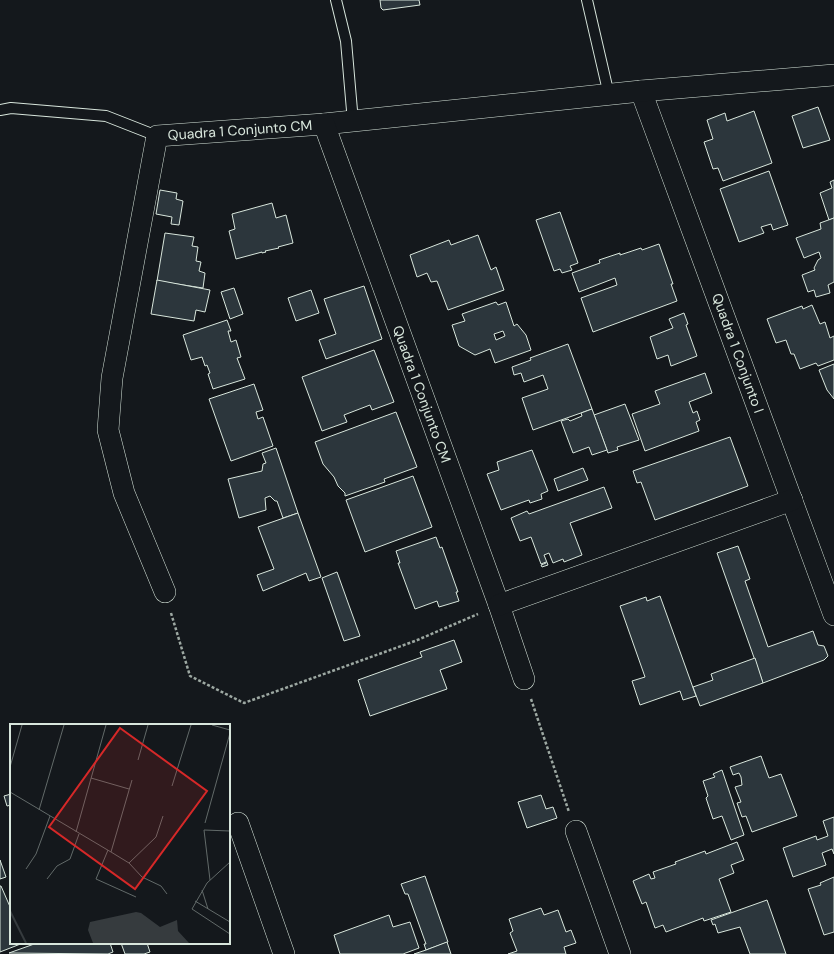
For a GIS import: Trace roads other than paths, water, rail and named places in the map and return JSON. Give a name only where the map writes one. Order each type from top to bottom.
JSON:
[{"type":"street","points":[[324,124],[641,91],[834,75]]},
{"type":"street","name":"Quadra 1 Conjunto I","points":[[641,91],[834,615]]},
{"type":"street","name":"Quadra 1 Conjunto CM","points":[[165,592],[124,493],[108,430],[112,378],[157,136],[324,124],[499,605],[524,679]]},
{"type":"street","points":[[499,605],[792,500]]},
{"type":"street","points":[[238,823],[284,954]]},
{"type":"street","points":[[576,831],[620,954]]},
{"type":"lane","points":[[336,0],[346,41],[353,122]]},
{"type":"lane","points":[[587,0],[609,95]]},
{"type":"lane","points":[[0,110],[11,108],[106,116],[157,136]]}]
